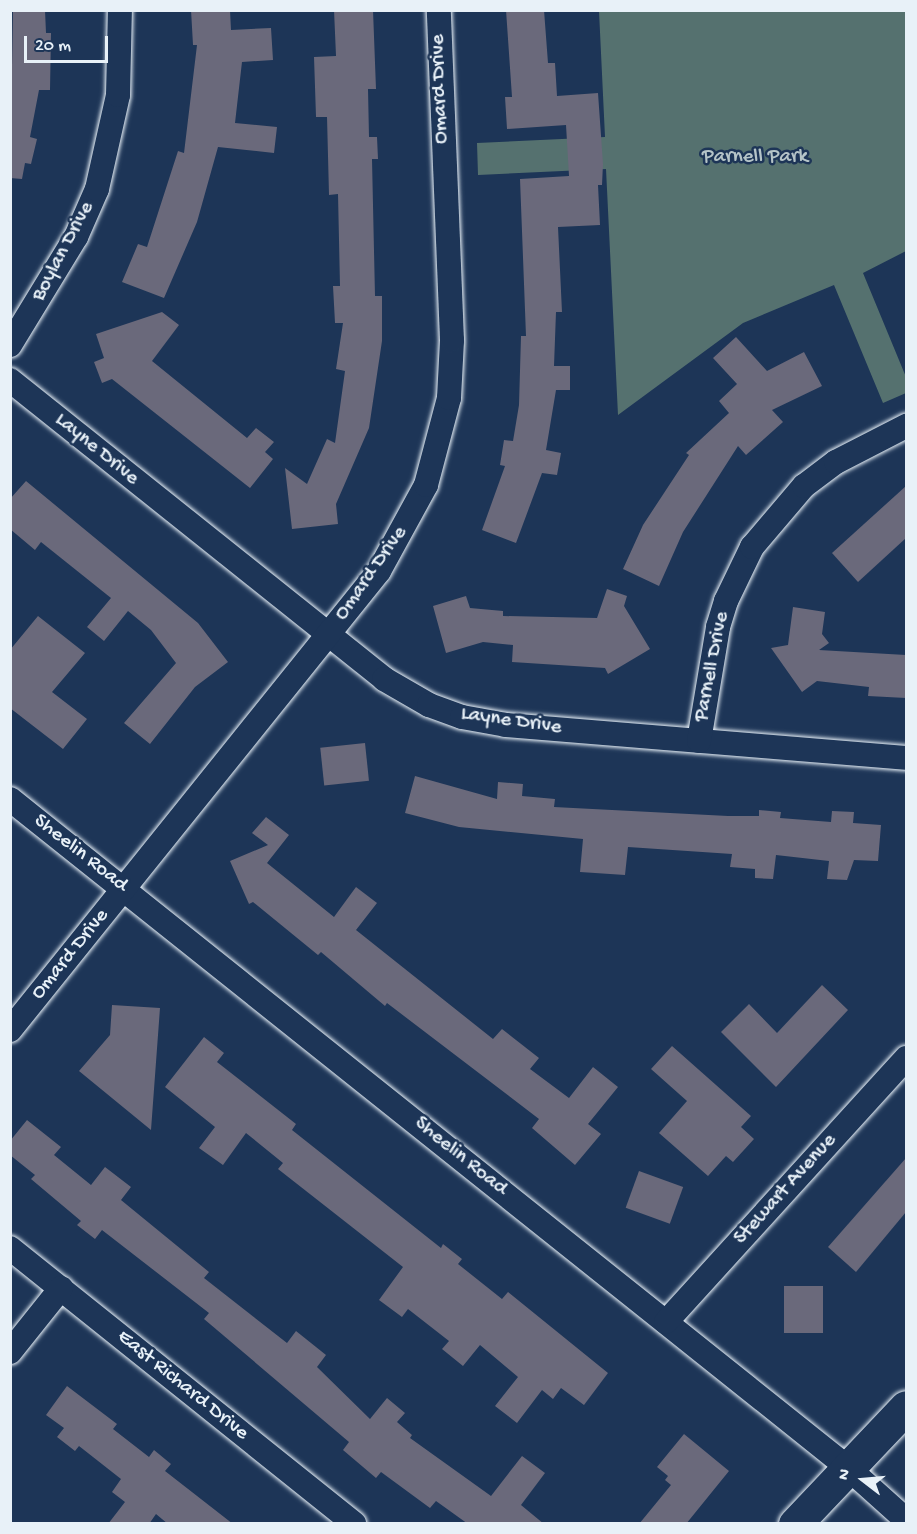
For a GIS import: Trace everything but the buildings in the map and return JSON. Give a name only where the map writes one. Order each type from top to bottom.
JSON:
[{"type":"main road","points":[[795,1524],[906,1407]]},
{"type":"street","name":"Boylan Drive","points":[[10,345],[76,237],[97,189],[118,95],[120,10]]},
{"type":"street","name":"Omard Drive","points":[[10,1030],[379,571],[413,514],[430,474],[449,398],[452,340],[439,10]]},
{"type":"street","name":"Layne Drive","points":[[10,380],[398,689],[462,717],[506,725],[906,758]]},
{"type":"street","name":"Parnell Drive","points":[[699,741],[718,627],[753,547],[804,486],[836,462],[906,426]]},
{"type":"street","name":"Sheelin Road","points":[[10,798],[847,1467],[906,1520]]},
{"type":"street","name":"Stewart Avenue","points":[[666,1322],[906,1058]]},
{"type":"street","name":"East Richard Drive","points":[[10,1248],[354,1524]]},
{"type":"street","points":[[10,1352],[61,1288]]},
{"type":"green space","name":"Parnell Park","points":[[599,11],[906,11],[906,251],[863,273],[906,377],[906,393],[883,403],[834,285],[743,323],[618,415],[606,169],[478,175],[477,143],[605,137]]}]
